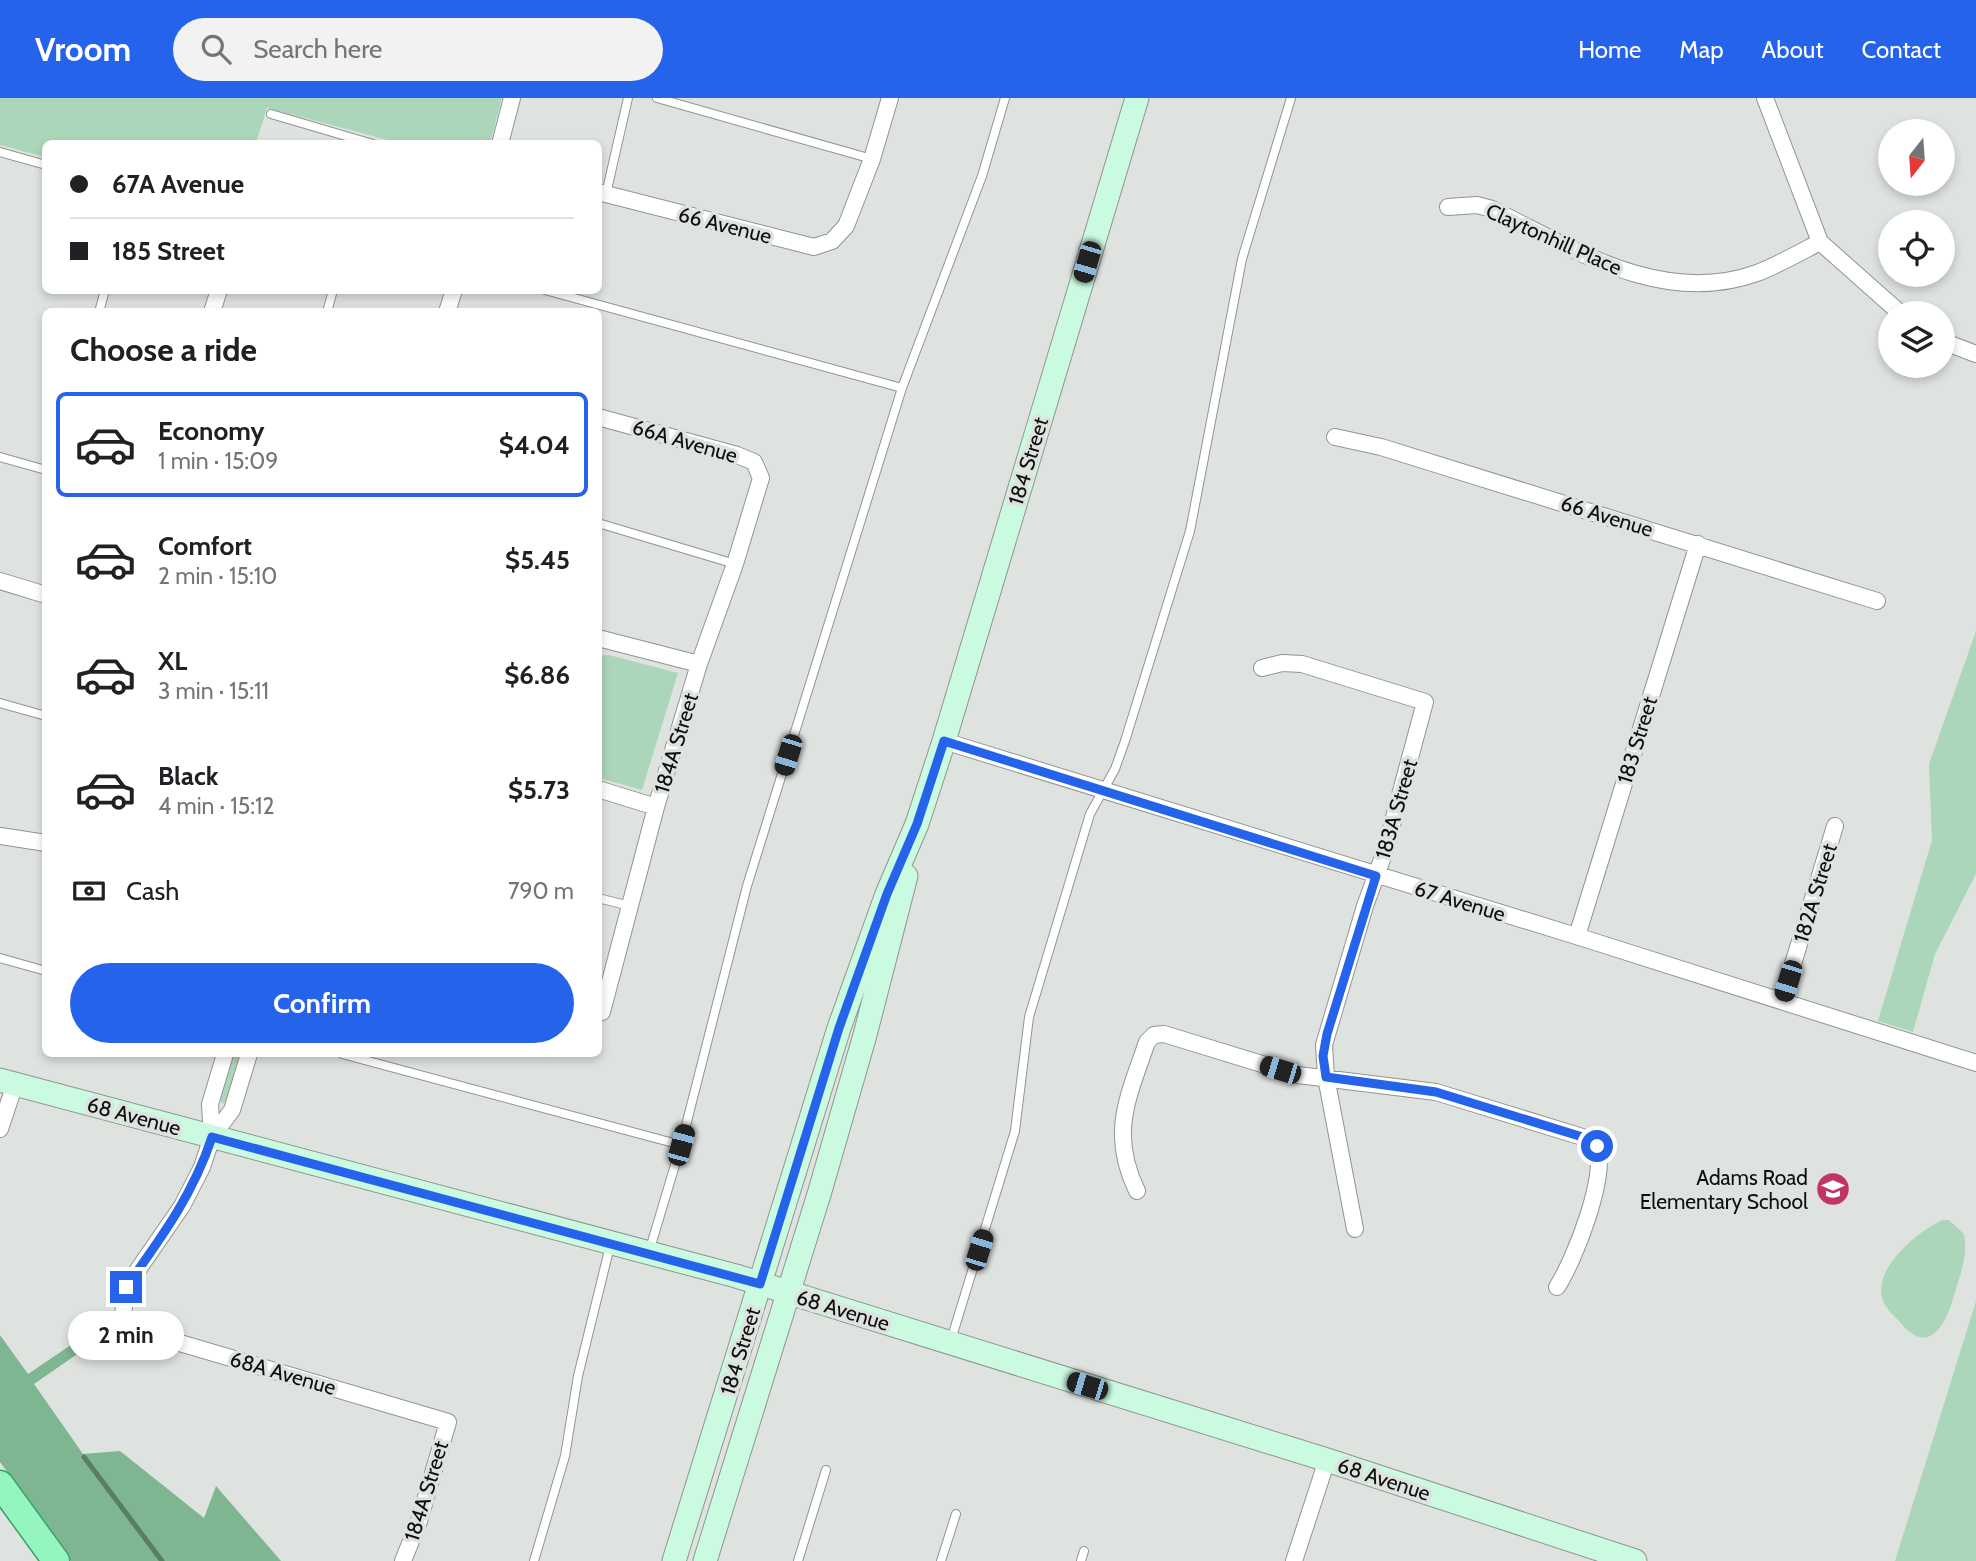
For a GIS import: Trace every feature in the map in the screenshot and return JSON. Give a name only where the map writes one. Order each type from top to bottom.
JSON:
[{"type":"main road","name":"184 Street","points":[[674,1561],[839,1028],[887,894],[917,824],[944,741],[1138,98]]},
{"type":"main road","name":"184 Street","points":[[705,1561],[789,1293],[869,1022],[900,906],[917,824]]},
{"type":"main road","name":"68 Avenue","points":[[7,1082],[760,1284],[1327,1460],[1635,1561]]},
{"type":"main road","points":[[0,1484],[56,1561]]},
{"type":"street","points":[[501,140],[512,98]]},
{"type":"street","points":[[872,159],[890,98]]},
{"type":"street","points":[[1765,98],[1820,242],[1886,301]]},
{"type":"street","name":"66 Avenue","points":[[602,192],[814,247],[832,241],[846,226],[872,159]]},
{"type":"street","name":"Claytonhill Place","points":[[1448,207],[1477,205],[1492,209],[1620,271],[1655,280],[1691,283],[1756,273],[1820,242]]},
{"type":"street","points":[[1955,346],[1976,354]]},
{"type":"street","name":"66A Avenue","points":[[602,418],[737,455],[754,462],[761,478]]},
{"type":"street","name":"66 Avenue","points":[[1335,437],[1381,447],[1877,601]]},
{"type":"street","name":"184A Street","points":[[602,1004],[656,807],[699,664],[735,564],[761,478]]},
{"type":"street","name":"183 Street","points":[[1577,936],[1698,544]]},
{"type":"street","points":[[0,581],[42,594]]},
{"type":"street","points":[[602,639],[699,664]]},
{"type":"street","name":"183A Street","points":[[1262,668],[1282,663],[1303,663],[1425,702],[1385,851],[1327,1034],[1323,1056],[1326,1077]]},
{"type":"street","name":"67 Avenue","points":[[944,741],[1577,936],[1976,1063]]},
{"type":"street","points":[[602,790],[656,807]]},
{"type":"street","name":"182A Street","points":[[1782,1000],[1835,826]]},
{"type":"street","points":[[0,836],[42,842]]},
{"type":"street","points":[[1137,1191],[1124,1163],[1122,1148],[1125,1104],[1147,1042],[1154,1035],[1164,1034],[1280,1070],[1436,1092],[1589,1139],[1597,1146],[1600,1167],[1577,1251],[1557,1287]]},
{"type":"street","points":[[212,1137],[210,1104],[224,1057]]},
{"type":"street","points":[[212,1137],[232,1110],[247,1057]]},
{"type":"street","points":[[1326,1077],[1355,1229]]},
{"type":"street","points":[[0,1129],[7,1082]]},
{"type":"street","name":"68A Avenue","points":[[212,1137],[202,1167],[182,1206],[126,1287],[123,1316],[139,1331],[448,1422]]},
{"type":"street","name":"184A Street","points":[[403,1561],[419,1521],[448,1422]]},
{"type":"street","points":[[1294,1561],[1327,1460]]},
{"type":"lane","points":[[602,192],[628,98]]},
{"type":"lane","points":[[657,98],[872,159]]},
{"type":"lane","points":[[649,1253],[681,1145],[747,886],[902,388],[982,176],[1005,98]]},
{"type":"lane","points":[[950,1343],[1015,1131],[1030,1017],[1090,814],[1104,791],[1125,741],[1190,531],[1242,259],[1291,98]]},
{"type":"lane","points":[[271,114],[359,140]]},
{"type":"lane","points":[[0,152],[42,164]]},
{"type":"lane","points":[[560,294],[902,388]]},
{"type":"lane","points":[[0,457],[42,469]]},
{"type":"lane","points":[[602,524],[735,564]]},
{"type":"lane","points":[[0,702],[42,715]]},
{"type":"lane","points":[[602,899],[630,906]]},
{"type":"lane","points":[[0,958],[42,970]]},
{"type":"lane","points":[[353,1057],[681,1145]]},
{"type":"lane","points":[[534,1561],[565,1456],[578,1376],[611,1243]]},
{"type":"lane","points":[[797,1561],[826,1470]]},
{"type":"lane","points":[[942,1561],[956,1514]]},
{"type":"lane","points":[[1081,1561],[1084,1551]]},
{"type":"green space","points":[[0,98],[502,98],[491,140],[388,140],[267,108],[257,140],[42,140],[42,156],[0,145]]},
{"type":"green space","points":[[1976,631],[1976,874],[1935,954],[1913,1032],[1878,1021],[1932,840],[1929,764]]},
{"type":"green space","points":[[609,655],[678,673],[642,790],[602,779],[602,656]]},
{"type":"green space","points":[[232,1057],[241,1057],[227,1101],[222,1104],[220,1099]]},
{"type":"green space","points":[[1942,1220],[1949,1220],[1964,1234],[1963,1263],[1947,1316],[1935,1333],[1919,1337],[1909,1331],[1885,1305],[1881,1291],[1883,1278],[1889,1266],[1909,1243]]},
{"type":"green space","points":[[1976,1301],[1976,1561],[1895,1561]]},
{"type":"green space","points":[[93,1330],[99,1339],[34,1384],[83,1454],[120,1451],[204,1518],[216,1486],[281,1561],[71,1561],[0,1462],[0,1335],[28,1374]]},
{"type":"waterway","points":[[84,1457],[162,1561]]},
{"type":"place","name":"Adams Road Elementary School","points":[[1833,1189]]},
{"type":"route","points":[[126,1287],[182,1206],[202,1167],[212,1137],[760,1284],[839,1028],[887,894],[917,824],[944,741],[1376,876],[1324,1045],[1326,1077],[1436,1092],[1589,1139],[1597,1146]]}]
